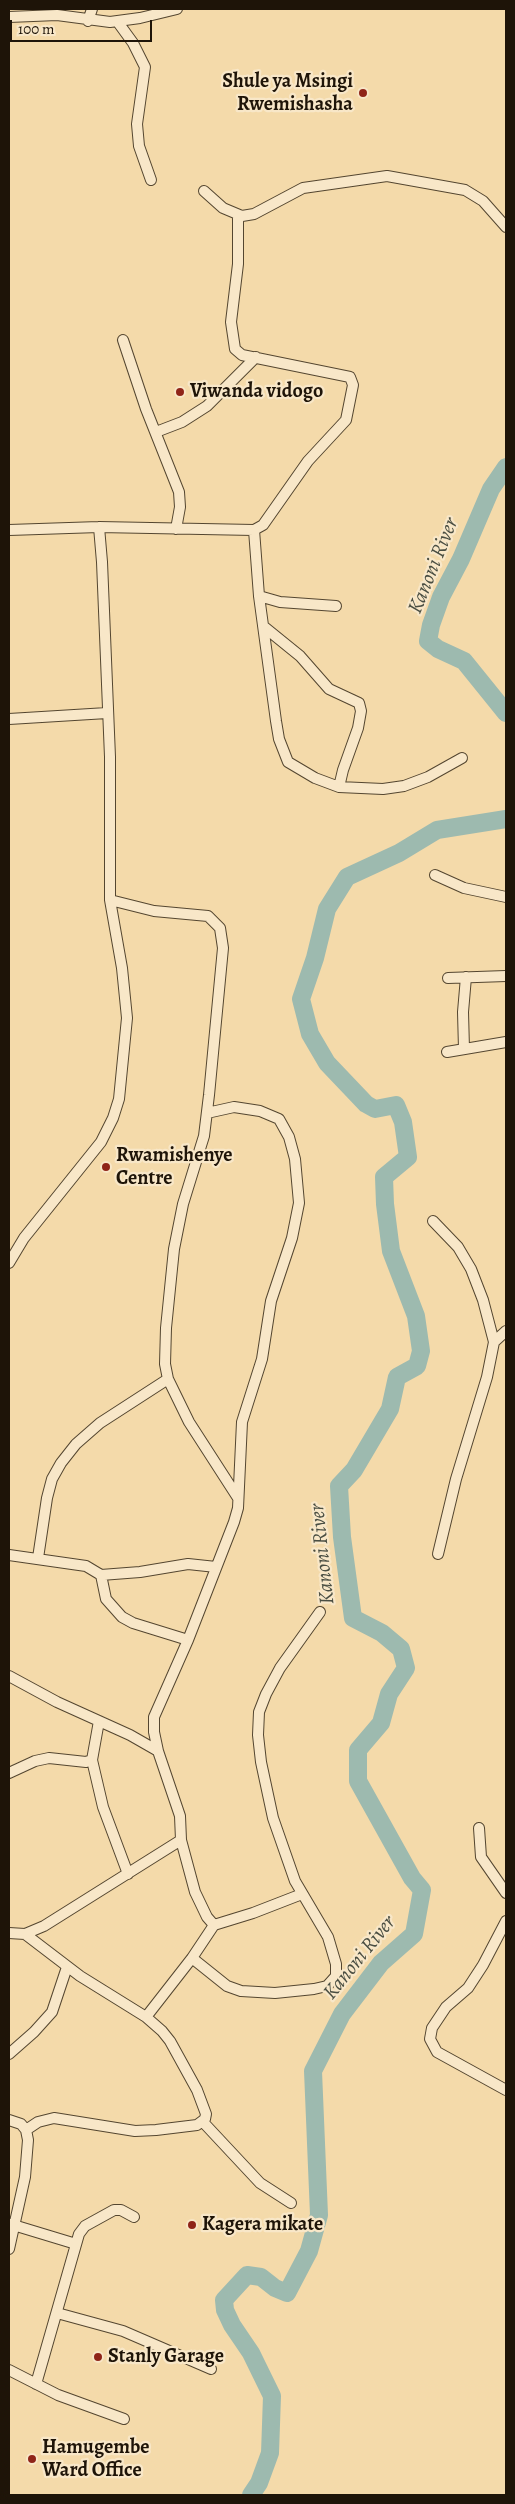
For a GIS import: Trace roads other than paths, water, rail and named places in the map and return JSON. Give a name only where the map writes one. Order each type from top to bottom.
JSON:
[{"type":"street","points":[[88,21],[92,9]]},
{"type":"street","points":[[9,17],[57,15],[88,21],[117,21],[140,18],[177,9]]},
{"type":"street","points":[[117,21],[137,50],[145,67],[137,124],[139,146],[151,180]]},
{"type":"street","points":[[204,190],[223,208],[238,216],[254,214],[307,187],[387,176],[465,190],[483,201],[506,228]]},
{"type":"street","points":[[9,530],[99,527],[254,530],[263,525],[308,461],[346,420],[353,382],[348,376],[238,353],[233,344],[231,322],[238,264],[238,216]]},
{"type":"street","points":[[124,340],[146,409],[179,492],[180,507],[176,529]]},
{"type":"street","points":[[156,432],[182,422],[207,406],[256,358]]},
{"type":"street","points":[[9,1263],[24,1238],[100,1142],[113,1118],[119,1099],[126,1018],[122,968],[110,900],[110,776],[99,527]]},
{"type":"street","points":[[254,530],[263,626],[276,721],[288,762],[301,771],[339,787],[383,789],[404,786],[439,773],[462,758]]},
{"type":"street","points":[[260,596],[280,602],[336,606]]},
{"type":"street","points":[[263,626],[300,656],[329,689],[359,703],[361,711],[358,728],[342,770],[339,787]]},
{"type":"street","points":[[9,719],[107,713]]},
{"type":"street","points":[[435,875],[464,888],[506,898]]},
{"type":"street","points":[[110,900],[154,911],[208,916],[220,928],[223,948],[207,1112],[204,1136],[183,1204],[174,1249],[166,1328],[166,1364],[168,1379],[189,1422],[238,1498]]},
{"type":"street","points":[[448,978],[506,976]]},
{"type":"street","points":[[464,1049],[463,1012],[466,977]]},
{"type":"street","points":[[447,1052],[506,1042]]},
{"type":"street","points":[[207,1112],[234,1107],[260,1111],[279,1119],[288,1137],[295,1159],[299,1203],[292,1238],[271,1301],[262,1359],[242,1422],[238,1498],[230,1535],[188,1640],[154,1717],[154,1732],[158,1751],[180,1816],[181,1840],[195,1892],[206,1917],[214,1925]]},
{"type":"street","points":[[433,1221],[458,1247],[471,1268],[483,1300],[494,1342],[487,1377],[456,1478],[438,1554]]},
{"type":"street","points":[[494,1342],[506,1330]]},
{"type":"street","points":[[38,1558],[47,1498],[52,1479],[61,1463],[76,1444],[100,1423],[168,1379]]},
{"type":"street","points":[[9,1555],[86,1566],[102,1576],[188,1564],[216,1567]]},
{"type":"street","points":[[102,1576],[106,1600],[122,1617],[188,1640]]},
{"type":"street","points":[[192,1958],[227,1986],[241,1991],[274,1993],[328,1986],[336,1976],[334,1954],[322,1926],[302,1894],[273,1818],[266,1790],[258,1735],[259,1712],[266,1694],[280,1668],[320,1612]]},
{"type":"street","points":[[9,1676],[40,1694],[130,1735],[158,1751]]},
{"type":"street","points":[[99,1721],[92,1760],[103,1806],[128,1874]]},
{"type":"street","points":[[9,1773],[35,1761],[49,1758],[86,1762],[92,1760]]},
{"type":"street","points":[[479,1828],[482,1857],[506,1893]]},
{"type":"street","points":[[9,1933],[25,1934],[56,1920],[181,1840]]},
{"type":"street","points":[[146,2017],[192,1958],[214,1925],[253,1913],[302,1894]]},
{"type":"street","points":[[506,1921],[484,1964],[468,1988],[446,2007],[432,2028],[430,2039],[437,2052],[506,2090]]},
{"type":"street","points":[[25,1934],[68,1967],[146,2017],[170,2041],[202,2102],[206,2114],[202,2122],[197,2125],[135,2131],[54,2118],[38,2122],[26,2130]]},
{"type":"street","points":[[9,2054],[40,2026],[52,2012],[68,1967]]},
{"type":"street","points":[[9,2120],[22,2124],[26,2130],[28,2155],[12,2225],[9,2250]]},
{"type":"street","points":[[202,2122],[260,2182],[291,2203]]},
{"type":"street","points":[[36,2384],[78,2234],[85,2226],[107,2213],[121,2210],[134,2217]]},
{"type":"street","points":[[12,2225],[76,2244]]},
{"type":"street","points":[[57,2313],[123,2331],[211,2369]]},
{"type":"street","points":[[9,2370],[78,2403],[124,2419]]},
{"type":"waterway","name":"Kanoni River","points":[[506,467],[491,489],[461,559],[441,597],[431,625],[428,641],[438,649],[464,661],[506,713]]},
{"type":"waterway","name":"Kanoni River","points":[[251,2495],[259,2483],[270,2453],[272,2396],[251,2353],[232,2325],[225,2310],[224,2300],[247,2275],[261,2277],[275,2288],[287,2293],[309,2251],[319,2215],[313,2071],[342,2014],[381,1963],[414,1934],[422,1890],[412,1878],[358,1781],[358,1750],[381,1723],[389,1694],[406,1668],[401,1649],[382,1633],[353,1618],[342,1537],[339,1486],[354,1470],[390,1409],[397,1377],[417,1366],[421,1351],[416,1316],[391,1251],[385,1204],[384,1177],[408,1157],[403,1122],[396,1105],[375,1109],[366,1104],[327,1063],[310,1034],[301,999],[315,958],[327,909],[347,877],[399,853],[437,830],[506,819]]},
{"type":"place","name":"Shule ya Msingi Rwemishasha","points":[[363,93]]},
{"type":"place","name":"Viwanda vidogo","points":[[180,392]]},
{"type":"place","name":"Rwamishenye Centre","points":[[106,1167]]},
{"type":"place","name":"Kagera mikate","points":[[192,2225]]},
{"type":"place","name":"Stanly Garage","points":[[98,2357]]},
{"type":"place","name":"Hamugembe Ward Office","points":[[32,2459]]}]
